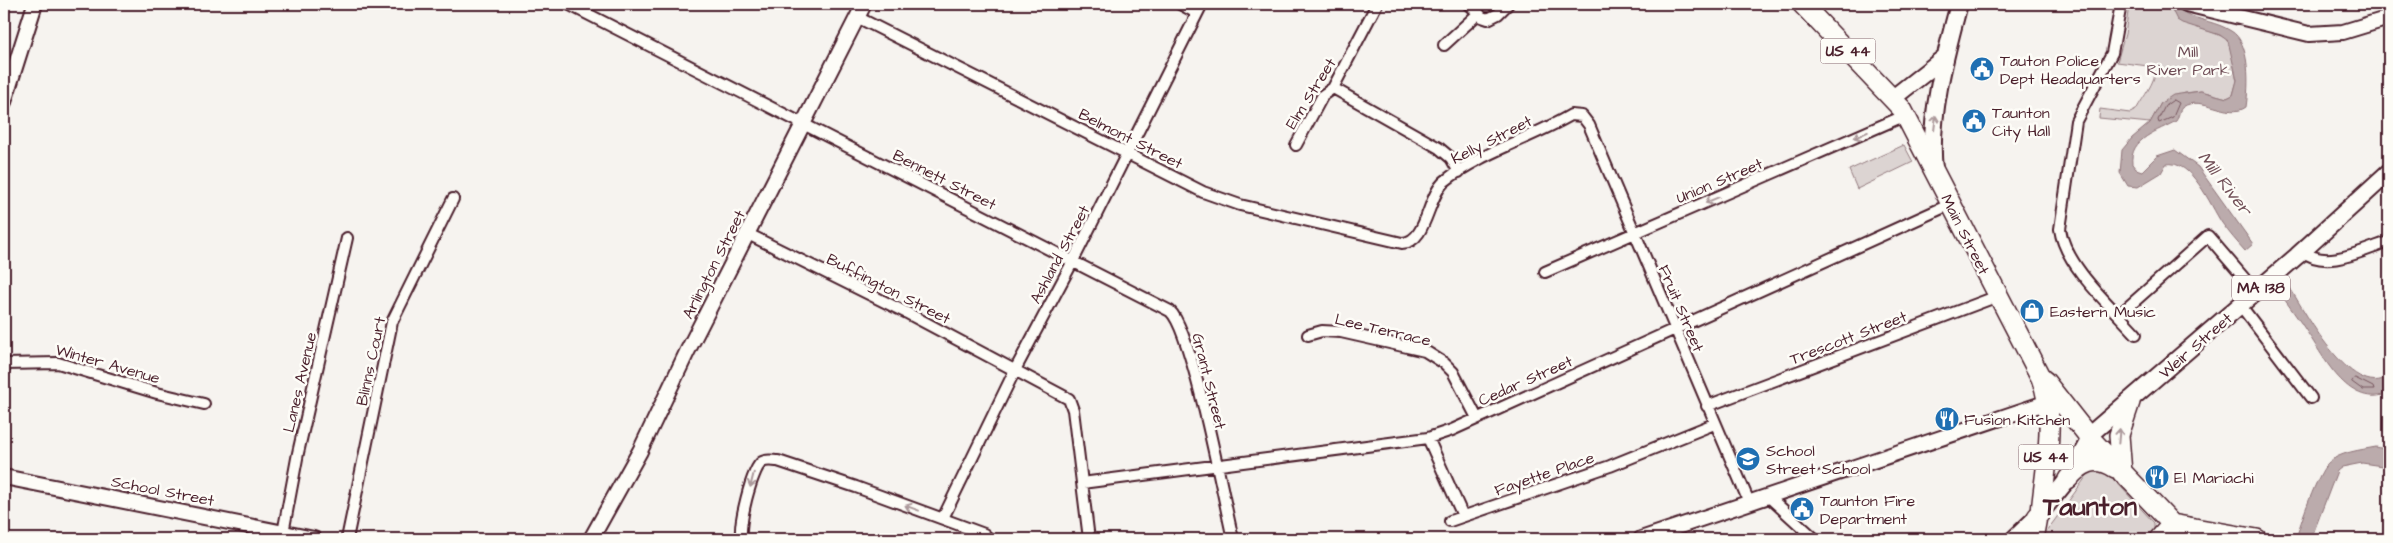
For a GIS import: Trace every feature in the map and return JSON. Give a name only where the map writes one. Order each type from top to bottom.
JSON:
[{"type":"highway","name":"US 44","points":[[1802,4],[1894,98]]},
{"type":"highway","name":"Main Street","points":[[1894,98],[1906,115],[2038,371],[2089,438]]},
{"type":"highway","name":"Main Street","points":[[2038,371],[2048,402],[2048,423],[2039,515]]},
{"type":"highway","points":[[2048,402],[2060,406],[2075,419]]},
{"type":"highway","points":[[2122,473],[2119,435],[2130,402]]},
{"type":"highway","name":"US 44","points":[[2089,438],[2172,524]]},
{"type":"highway","points":[[2068,478],[2080,467],[2097,460],[2105,462],[2122,473]]},
{"type":"highway","name":"US 44","points":[[2033,539],[2039,515]]},
{"type":"highway","points":[[2158,539],[2172,524],[2257,539]]},
{"type":"main road","points":[[1934,172],[1933,140],[1939,97],[1945,57],[1959,4]]},
{"type":"main road","points":[[1894,98],[1945,57]]},
{"type":"main road","points":[[1917,79],[1932,81],[1937,88],[1939,97]]},
{"type":"main road","name":"Weir Street","points":[[2089,438],[2241,306],[2389,172]]},
{"type":"main road","name":"MA 138","points":[[2014,539],[2039,515],[2068,478],[2089,438]]},
{"type":"street","points":[[4,102],[35,4]]},
{"type":"street","name":"Bennett Street","points":[[568,4],[1073,261]]},
{"type":"street","name":"Arlington Street","points":[[591,539],[640,451],[687,352],[864,4]]},
{"type":"street","points":[[1180,4],[1200,8]]},
{"type":"street","name":"Elm Street","points":[[1296,145],[1323,95],[1333,88],[1377,4]]},
{"type":"street","points":[[1469,4],[1484,18],[1490,19],[1508,4]]},
{"type":"street","points":[[2121,4],[2112,53],[2076,121],[2060,230],[2066,247],[2081,272],[2136,334]]},
{"type":"street","points":[[2190,4],[2309,34],[2343,32],[2389,18]]},
{"type":"street","name":"Ashland Street","points":[[943,518],[1015,370],[1073,261],[1200,8]]},
{"type":"street","points":[[1444,45],[1479,13]]},
{"type":"street","name":"Belmont Street","points":[[858,17],[1203,192],[1234,203],[1393,241],[1407,242]]},
{"type":"street","points":[[1333,88],[1431,143],[1451,158],[1459,172]]},
{"type":"street","name":"Kelly Street","points":[[1407,242],[1418,237],[1432,202],[1442,184],[1459,172],[1571,115],[1582,116],[1589,124]]},
{"type":"street","name":"Union Street","points":[[1544,272],[1906,115]]},
{"type":"street","name":"Fruit Street","points":[[1589,124],[1714,424],[1749,502]]},
{"type":"street","name":"Blinns Court","points":[[347,539],[392,322],[453,199]]},
{"type":"street","name":"Cedar Street","points":[[1082,483],[1428,438],[1477,418],[1951,204]]},
{"type":"street","name":"Buffington Street","points":[[748,234],[909,314],[1064,395],[1070,402],[1082,483]]},
{"type":"street","points":[[2119,315],[2208,236],[2256,292]]},
{"type":"street","name":"Lanes Avenue","points":[[283,533],[300,444],[347,238]]},
{"type":"street","points":[[2303,251],[2316,259],[2329,259],[2389,242]]},
{"type":"street","name":"Grant Street","points":[[1073,261],[1163,306],[1176,318],[1189,352],[1233,539]]},
{"type":"street","name":"Trescott Street","points":[[1707,406],[1998,296]]},
{"type":"street","points":[[2241,306],[2311,398]]},
{"type":"street","name":"Lee Terrace","points":[[1308,335],[1322,330],[1341,332],[1425,352],[1453,372],[1477,418]]},
{"type":"street","name":"Winter Avenue","points":[[4,364],[58,362],[156,393],[204,404]]},
{"type":"street","points":[[1641,539],[2048,402]]},
{"type":"street","name":"Fayette Place","points":[[1450,521],[1610,466],[1714,424]]},
{"type":"street","points":[[1428,438],[1464,516]]},
{"type":"street","points":[[742,539],[740,528],[754,471],[763,461],[768,460],[778,461],[856,486],[984,534],[989,539]]},
{"type":"street","name":"School Street","points":[[4,477],[314,539]]},
{"type":"street","points":[[1082,483],[1089,539]]},
{"type":"street","points":[[1768,496],[1815,539]]},
{"type":"street","points":[[2172,524],[2184,539]]},
{"type":"street","points":[[2172,524],[2196,539]]},
{"type":"green space","name":"Mill River Park","points":[[2129,5],[2171,10],[2176,16],[2190,25],[2222,36],[2229,41],[2237,81],[2233,95],[2227,98],[2201,91],[2185,93],[2161,103],[2150,123],[2099,118],[2100,109],[2130,113],[2136,110],[2155,73],[2156,67],[2117,62],[2125,34]]},
{"type":"green space","points":[[1904,145],[1913,162],[1857,189],[1849,170]]},
{"type":"green space","points":[[2101,465],[2154,523],[2154,532],[2149,539],[2041,539],[2094,466]]},
{"type":"water","points":[[2169,4],[2183,4],[2185,13],[2226,28],[2238,37],[2247,66],[2248,88],[2246,107],[2232,111],[2198,103],[2183,107],[2176,121],[2154,132],[2140,142],[2132,155],[2132,164],[2136,169],[2142,171],[2157,156],[2175,150],[2198,167],[2253,244],[2245,251],[2222,223],[2199,185],[2184,169],[2175,164],[2166,164],[2161,173],[2138,187],[2128,186],[2120,173],[2122,150],[2132,138],[2150,123],[2161,103],[2173,95],[2201,91],[2227,98],[2233,95],[2237,80],[2228,41],[2220,35],[2177,20]]},
{"type":"water","points":[[2287,283],[2316,330],[2344,365],[2359,376],[2374,380],[2389,376],[2389,393],[2375,396],[2362,394],[2351,389],[2341,380],[2323,357],[2278,290]]},
{"type":"water","points":[[2376,447],[2389,450],[2389,467],[2362,463],[2342,467],[2337,471],[2311,539],[2296,539],[2314,488],[2328,463],[2344,454]]},
{"type":"place","name":"Tauton Police Dept Headquarters","points":[[1982,69]]},
{"type":"place","name":"Taunton City Hall","points":[[1974,121]]},
{"type":"place","name":"Eastern Music","points":[[2032,311]]},
{"type":"place","name":"Fusion Kitchen","points":[[1947,419]]},
{"type":"place","name":"School Street School","points":[[1748,459]]},
{"type":"place","name":"El Mariachi","points":[[2157,477]]},
{"type":"place","name":"Taunton Fire Department","points":[[1802,509]]},
{"type":"district","name":"Taunton","points":[[2090,506]]},
{"type":"water label","name":"Mill River","points":[[2225,183]]}]
